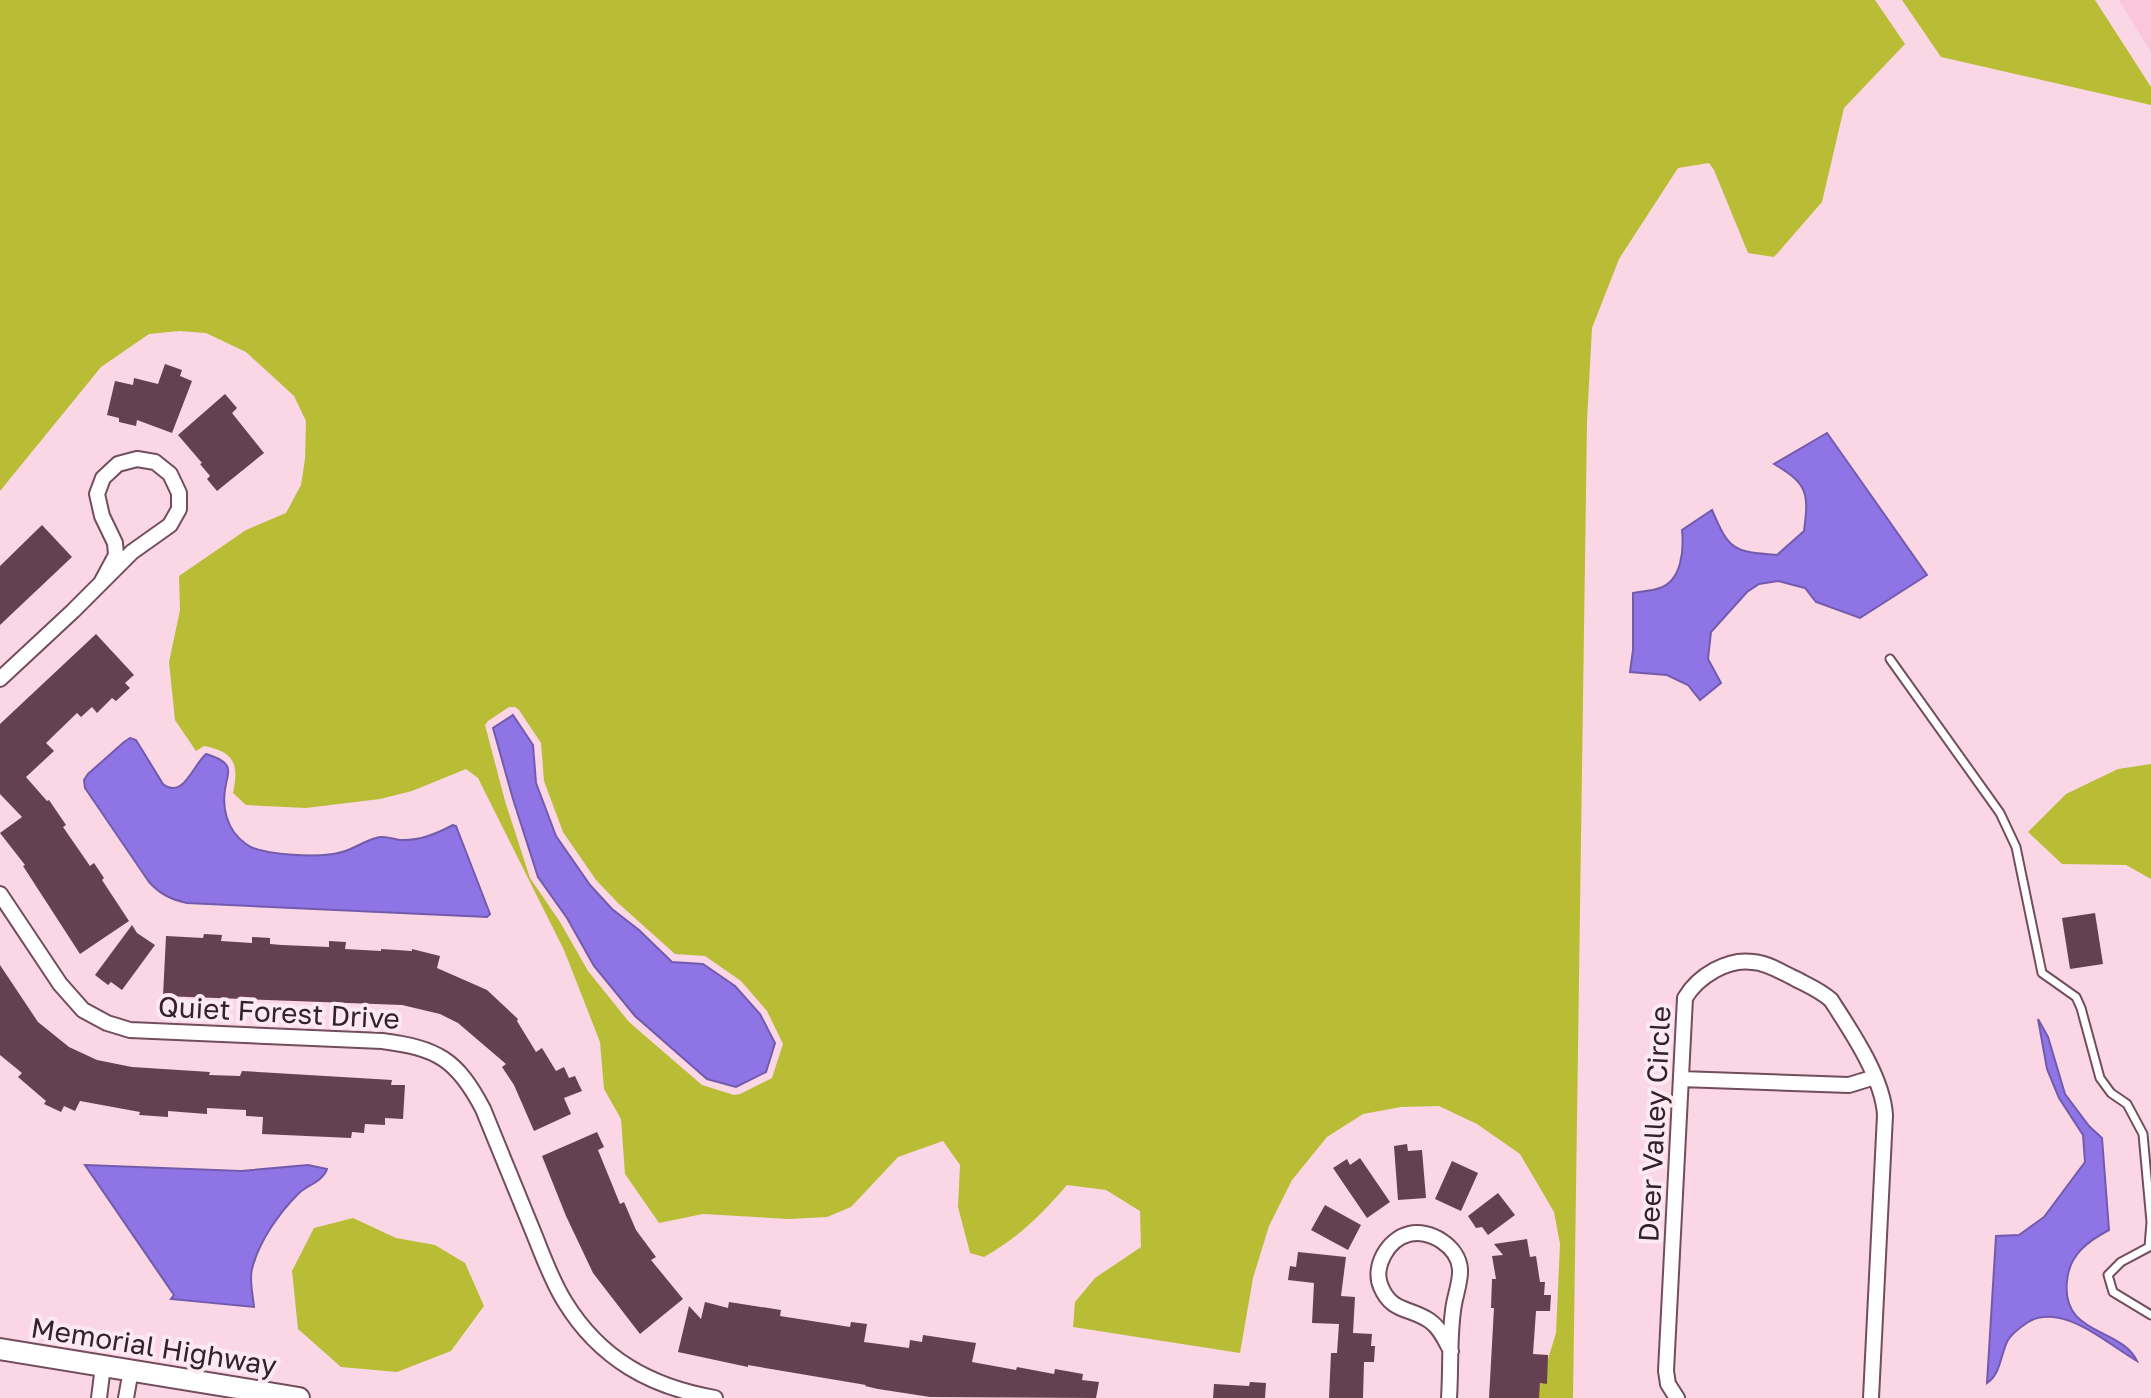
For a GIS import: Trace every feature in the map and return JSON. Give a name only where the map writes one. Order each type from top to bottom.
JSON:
[{"type":"street","points":[[0,679],[102,581],[132,552],[170,525],[179,509],[179,493],[170,474],[155,462],[137,459],[118,464],[103,478],[97,494],[102,516],[115,543],[116,555],[102,581]]},
{"type":"street","name":"Quiet Forest Drive","points":[[0,894],[60,984],[83,1010],[107,1023],[130,1030],[382,1041],[432,1051],[457,1069],[471,1086],[563,1300],[582,1329],[605,1351],[637,1373],[669,1388],[715,1398]]},
{"type":"street","name":"Deer Valley Circle","points":[[1677,1398],[1668,1384],[1666,1371],[1685,998],[1692,987],[1718,969],[1752,961],[1766,964],[1831,1000],[1875,1077],[1884,1100],[1871,1398]]},
{"type":"street","points":[[1681,1079],[1849,1085],[1875,1077]]},
{"type":"street","points":[[1449,1398],[1453,1311],[1460,1266],[1450,1248],[1431,1234],[1408,1234],[1389,1246],[1378,1264],[1379,1284],[1390,1303],[1428,1319],[1440,1330],[1451,1351]]},
{"type":"street","name":"Memorial Highway","points":[[0,1349],[299,1398]]},
{"type":"street","points":[[99,1398],[103,1366]]},
{"type":"street","points":[[126,1398],[131,1370]]},
{"type":"lane","points":[[1890,659],[2000,813],[2016,847],[2042,973],[2076,997],[2100,1078],[2111,1093],[2127,1104],[2143,1134],[2151,1222],[2149,1247],[2121,1262],[2108,1275],[2113,1292],[2151,1315]]},
{"type":"shaded area","points":[[0,0],[1875,0],[1905,44],[1844,108],[1822,202],[1774,257],[1748,253],[1709,163],[1678,168],[1619,259],[1592,328],[1587,421],[1573,1398],[1536,1398],[1556,1333],[1560,1244],[1554,1212],[1520,1154],[1477,1124],[1439,1106],[1401,1107],[1363,1114],[1327,1137],[1292,1180],[1269,1226],[1253,1278],[1240,1353],[1073,1327],[1075,1302],[1095,1278],[1141,1247],[1140,1211],[1106,1190],[1067,1185],[1008,1242],[984,1257],[970,1253],[958,1207],[960,1165],[943,1141],[898,1157],[851,1207],[827,1217],[789,1219],[703,1214],[659,1223],[625,1174],[621,1119],[604,1089],[600,1042],[564,950],[478,778],[466,769],[412,791],[380,799],[306,808],[246,805],[233,793],[235,767],[228,756],[204,746],[196,751],[175,720],[169,662],[180,610],[179,576],[246,530],[286,513],[301,485],[305,459],[306,421],[294,396],[246,352],[206,333],[179,331],[149,334],[101,367],[0,491]],"holes":[[[509,707],[515,707],[541,743],[544,781],[563,832],[596,880],[675,954],[705,956],[741,981],[767,1011],[783,1044],[772,1078],[734,1095],[702,1085],[629,1022],[588,971],[530,878],[505,801],[485,725]]]},
{"type":"shaded area","points":[[1902,0],[2095,0],[2151,87],[2151,105],[1941,57]]},
{"type":"shaded area","points":[[2119,0],[2151,0],[2151,52]]},
{"type":"shaded area","points":[[1827,433],[1927,575],[1860,618],[1816,602],[1805,588],[1778,581],[1759,584],[1747,592],[1711,632],[1708,659],[1721,683],[1700,700],[1688,685],[1667,675],[1630,672],[1633,593],[1660,588],[1673,578],[1682,555],[1682,530],[1712,510],[1723,533],[1734,546],[1777,555],[1804,531],[1806,498],[1800,484],[1774,464]]},
{"type":"shaded area","points":[[513,715],[533,745],[536,783],[556,836],[590,885],[612,909],[672,962],[703,964],[735,986],[760,1014],[775,1043],[766,1072],[736,1087],[707,1079],[635,1016],[594,966],[567,918],[538,877],[493,728]]},
{"type":"shaded area","points":[[130,738],[136,740],[163,784],[170,788],[182,784],[206,754],[223,761],[228,770],[224,801],[230,825],[246,844],[265,851],[292,855],[333,854],[379,837],[414,839],[456,826],[490,914],[487,917],[187,903],[166,896],[149,882],[85,788],[84,780],[88,774]]},
{"type":"shaded area","points":[[2151,764],[2151,879],[2126,865],[2062,864],[2028,832],[2066,794],[2118,769]]},
{"type":"shaded area","points":[[2038,1019],[2048,1037],[2065,1094],[2102,1138],[2109,1230],[2087,1244],[2071,1264],[2067,1281],[2068,1299],[2073,1312],[2082,1322],[2118,1342],[2137,1361],[2096,1334],[2065,1319],[2035,1319],[2009,1338],[1998,1369],[1987,1383],[1996,1236],[2019,1235],[2044,1217],[2085,1162],[2083,1135],[2059,1098],[2047,1069]]},
{"type":"shaded area","points":[[85,1165],[241,1171],[308,1165],[327,1169],[322,1177],[299,1193],[277,1218],[265,1238],[251,1273],[254,1307],[171,1299],[174,1295]]},
{"type":"shaded area","points":[[353,1218],[396,1238],[435,1245],[465,1263],[484,1306],[451,1351],[397,1372],[341,1367],[298,1329],[292,1271],[314,1228]]},
{"type":"building","points":[[165,364],[182,370],[180,376],[192,381],[172,433],[137,420],[136,426],[119,422],[119,418],[107,415],[115,381],[133,385],[134,378],[158,384]]},
{"type":"building","points":[[225,394],[237,408],[232,413],[264,453],[217,491],[207,479],[210,476],[202,463],[178,435]]},
{"type":"building","points":[[42,525],[72,557],[0,625],[0,566]]},
{"type":"building","points":[[96,634],[134,675],[125,683],[130,688],[116,701],[112,698],[97,713],[92,707],[81,717],[77,713],[46,743],[54,751],[26,777],[49,800],[66,825],[63,827],[90,866],[94,863],[129,921],[80,954],[25,865],[0,833],[22,817],[0,794],[0,724]]},
{"type":"building","points":[[2095,913],[2103,964],[2070,969],[2062,918]]},
{"type":"building","points":[[132,925],[137,933],[155,945],[122,990],[111,982],[108,985],[95,975]]},
{"type":"building","points":[[204,934],[222,935],[221,941],[252,943],[252,937],[270,938],[270,944],[329,947],[329,941],[346,942],[345,949],[412,949],[440,956],[437,968],[487,990],[518,1019],[536,1052],[542,1048],[556,1071],[564,1067],[569,1078],[575,1076],[582,1091],[564,1098],[571,1114],[534,1131],[514,1085],[502,1067],[506,1064],[458,1023],[440,1014],[402,1005],[163,996],[166,936],[203,938]]},
{"type":"building","points":[[0,965],[38,1022],[69,1047],[97,1060],[132,1067],[210,1072],[209,1075],[240,1076],[242,1071],[392,1080],[391,1085],[405,1085],[403,1119],[385,1118],[385,1125],[365,1124],[364,1133],[352,1132],[351,1138],[262,1134],[263,1117],[246,1116],[246,1110],[207,1108],[207,1114],[168,1111],[168,1117],[139,1115],[140,1112],[80,1101],[75,1111],[64,1106],[61,1112],[44,1104],[46,1101],[18,1077],[22,1073],[0,1055]]},
{"type":"building","points":[[597,1132],[604,1147],[598,1150],[620,1204],[624,1202],[636,1230],[656,1257],[651,1260],[683,1299],[640,1334],[593,1273],[542,1156]]},
{"type":"building","points":[[1407,1144],[1408,1151],[1422,1150],[1426,1198],[1398,1200],[1394,1146]]},
{"type":"building","points":[[1360,1158],[1390,1202],[1367,1218],[1333,1168],[1347,1159],[1350,1165]]},
{"type":"building","points":[[1452,1161],[1478,1173],[1461,1211],[1435,1199]]},
{"type":"building","points":[[1498,1193],[1515,1215],[1488,1235],[1482,1227],[1476,1228],[1468,1216]]},
{"type":"building","points":[[1325,1205],[1361,1225],[1348,1250],[1311,1230]]},
{"type":"building","points":[[1527,1239],[1530,1257],[1536,1256],[1540,1282],[1545,1282],[1544,1295],[1551,1295],[1550,1311],[1536,1311],[1533,1354],[1548,1355],[1547,1384],[1540,1383],[1539,1398],[1489,1398],[1494,1308],[1491,1308],[1492,1279],[1496,1279],[1492,1256],[1503,1255],[1494,1244]]},
{"type":"building","points":[[1298,1252],[1346,1257],[1341,1296],[1355,1297],[1353,1333],[1372,1334],[1371,1346],[1375,1346],[1374,1362],[1364,1362],[1363,1398],[1329,1398],[1331,1353],[1337,1353],[1339,1324],[1312,1323],[1314,1283],[1288,1280],[1290,1266],[1296,1267]]},
{"type":"building","points":[[705,1302],[728,1308],[729,1302],[781,1310],[780,1316],[850,1327],[851,1322],[867,1324],[864,1342],[909,1348],[910,1340],[922,1342],[923,1335],[976,1343],[972,1362],[1016,1370],[1017,1367],[1054,1374],[1055,1369],[1083,1374],[1082,1380],[1099,1382],[1096,1398],[930,1397],[748,1367],[678,1352],[689,1306],[701,1319]]},
{"type":"building","points":[[1250,1382],[1266,1383],[1265,1398],[1213,1398],[1214,1384],[1249,1386]]}]
